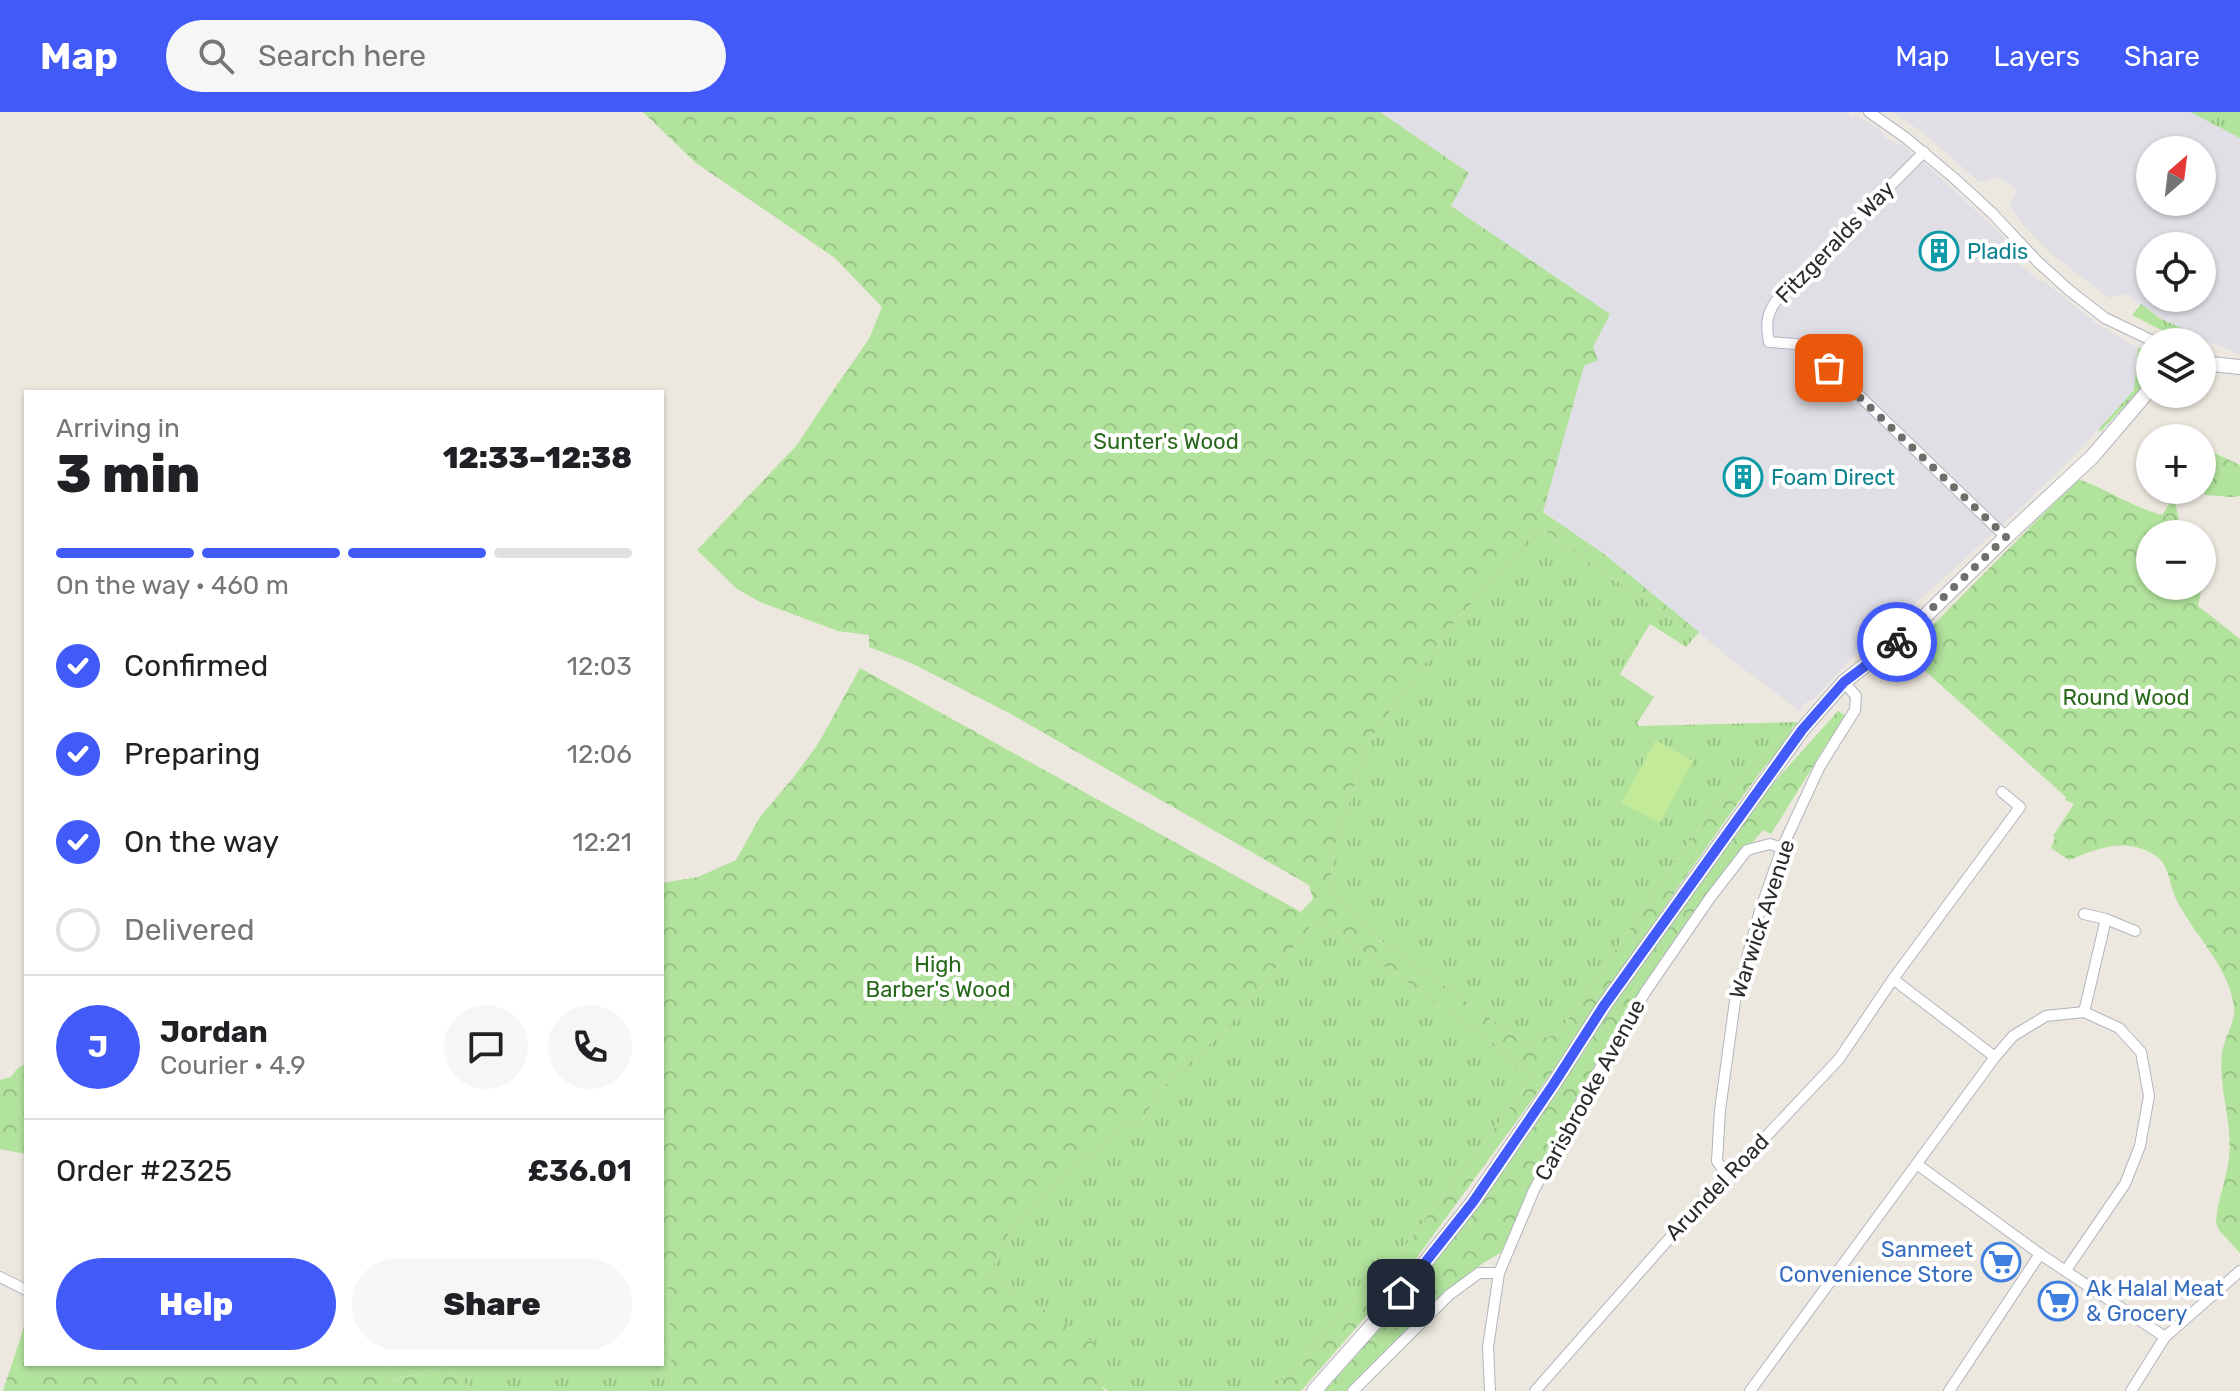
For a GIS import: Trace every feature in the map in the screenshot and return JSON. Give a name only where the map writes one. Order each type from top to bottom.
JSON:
[{"type":"street","points":[[1869,112],[1924,152],[1992,213],[2070,291],[2105,318],[2136,333]]},
{"type":"street","name":"Fitzgeralds Way","points":[[1924,152],[1776,301],[1769,311],[1766,325],[1769,342],[1796,344],[1818,356],[2006,537]]},
{"type":"street","points":[[2216,364],[2240,367]]},
{"type":"street","points":[[1314,1391],[1401,1293],[1464,1213],[1603,1007],[1802,730],[1844,682],[1914,627],[2092,457],[2136,405]]},
{"type":"street","name":"Warwick Avenue","points":[[1726,1174],[1717,1161],[1720,1110],[1735,1001],[1759,914],[1782,848],[1820,766],[1855,710],[1856,696],[1844,682]]},
{"type":"street","name":"Arundel Road","points":[[1535,1391],[1726,1174],[1758,1145],[1839,1059],[1893,979],[2020,807],[2002,792]]},
{"type":"street","name":"Carisbrooke Avenue","points":[[1490,1391],[1488,1347],[1499,1273],[1534,1190],[1589,1087],[1646,991],[1747,850],[1770,844],[1782,848]]},
{"type":"street","points":[[2084,914],[2135,931]]},
{"type":"street","points":[[2084,1012],[2106,919]]},
{"type":"street","points":[[1893,979],[1995,1057]]},
{"type":"street","points":[[1750,1391],[2013,1036],[2046,1016],[2084,1012],[2119,1028],[2141,1052],[2149,1096],[2140,1146],[2125,1184],[2066,1270]]},
{"type":"street","points":[[1918,1165],[2040,1254],[2165,1337]]},
{"type":"street","points":[[1949,1391],[2040,1254]]},
{"type":"street","points":[[2131,1391],[2165,1337],[2240,1271]]},
{"type":"street","points":[[1353,1391],[1449,1295],[1479,1273],[1499,1273]]},
{"type":"street","points":[[0,1277],[24,1289]]},
{"type":"shaded area","points":[[1282,112],[1845,112],[1853,118],[1856,114],[1928,166],[2008,241],[2008,254],[2039,281],[2045,282],[2096,323],[2136,347],[2134,390],[2074,456],[1905,613],[1880,632],[1872,629],[1860,650],[1815,698],[1802,705],[1800,712],[1739,666],[1604,554],[1528,501]]},
{"type":"shaded area","points":[[1892,112],[2240,112],[2240,354],[2216,345],[2216,328],[2181,328],[2151,312],[2216,312],[2216,232],[2136,232],[2136,301],[2127,294],[2109,298],[2050,253],[2019,220],[2010,205],[2017,190],[1998,177],[1978,181],[1926,135]]},
{"type":"green space","points":[[643,112],[1380,112],[1469,173],[1451,206],[1610,314],[1593,347],[1598,360],[1584,366],[1543,512],[1604,554],[1699,632],[1694,638],[1680,625],[1539,527],[1458,618],[1370,739],[1335,845],[1331,876],[1337,897],[1377,938],[1525,1043],[1558,1034],[1709,813],[1791,729],[1799,731],[1765,766],[1740,800],[1540,1089],[1415,1260],[1301,1391],[1271,1391],[1387,1270],[1532,1078],[1495,1044],[1317,919],[1226,1029],[1160,1090],[1143,1120],[1122,1128],[1086,1157],[1011,1230],[989,1274],[1095,1343],[1101,1385],[1105,1391],[672,1391],[668,1281],[664,1282],[664,883],[698,877],[736,860],[760,817],[818,744],[860,668],[1301,912],[1313,899],[1309,885],[1009,713],[911,663],[869,647],[869,635],[838,631],[760,602],[737,589],[697,550],[797,445],[869,339],[882,307],[835,258],[696,163]]},
{"type":"green space","points":[[2190,112],[2240,112],[2240,138]]},
{"type":"green space","points":[[2136,310],[2152,312],[2181,328],[2157,328],[2132,315]]},
{"type":"green space","points":[[2136,369],[2136,394],[2101,431],[2098,430],[2134,390]]},
{"type":"green space","points":[[2216,454],[2240,465],[2240,496],[2216,496]]},
{"type":"green space","name":"Round Wood","points":[[2078,479],[2162,515],[2169,504],[2176,504],[2179,520],[2136,520],[2136,600],[2199,600],[2198,606],[2240,639],[2240,1253],[2216,1223],[2230,1144],[2222,1053],[2234,1006],[2225,977],[2183,912],[2163,863],[2148,851],[2135,847],[2107,847],[2069,860],[2051,848],[2053,836],[2074,804],[2065,800],[2066,797],[1905,653]]},
{"type":"green space","points":[[1539,527],[1680,625],[1694,638],[1686,647],[1650,624],[1620,674],[1654,697],[1637,723],[1639,726],[1798,722],[1709,813],[1558,1034],[1525,1043],[1377,938],[1337,897],[1331,876],[1335,845],[1370,739],[1458,618]]},
{"type":"green space","points":[[1838,711],[1845,715],[1771,834],[1763,830],[1726,874],[1650,977],[1608,1044],[1549,1148],[1502,1252],[1483,1263],[1431,1308],[1348,1391],[1324,1391],[1440,1254],[1642,956],[1742,818]]},
{"type":"green space","points":[[1656,740],[1693,761],[1660,823],[1621,803]]},
{"type":"green space","points":[[1317,919],[1495,1044],[1532,1078],[1387,1270],[1271,1391],[1108,1391],[1101,1385],[1094,1343],[989,1274],[1011,1230],[1086,1157],[1122,1128],[1143,1120],[1160,1090],[1226,1029]]},
{"type":"green space","points":[[24,1064],[24,1154],[0,1149],[0,1080],[11,1077]]},
{"type":"green space","points":[[668,1280],[672,1391],[474,1391],[446,1367],[388,1381],[386,1366],[664,1366],[664,1281]]},
{"type":"green space","points":[[24,1327],[24,1366],[386,1366],[389,1381],[446,1367],[474,1391],[3,1391]]},
{"type":"way so far","points":[[1829,368],[2006,537],[1897,642]]},
{"type":"place","name":"Pladis","points":[[1939,251]]},
{"type":"place","name":"Foam Direct","points":[[1743,477]]},
{"type":"place","name":"Sanmeet Convenience Store","points":[[2001,1262]]},
{"type":"place","name":"Ak Halal Meat & Grocery","points":[[2058,1301]]},
{"type":"route","points":[[1401,1293],[1473,1202],[1603,1007],[1802,730],[1844,682],[1897,642]]},
{"type":"park label","name":"Sunter's Wood","points":[[1166,441]]},
{"type":"park label","name":"High Barber's Wood","points":[[938,976]]}]
